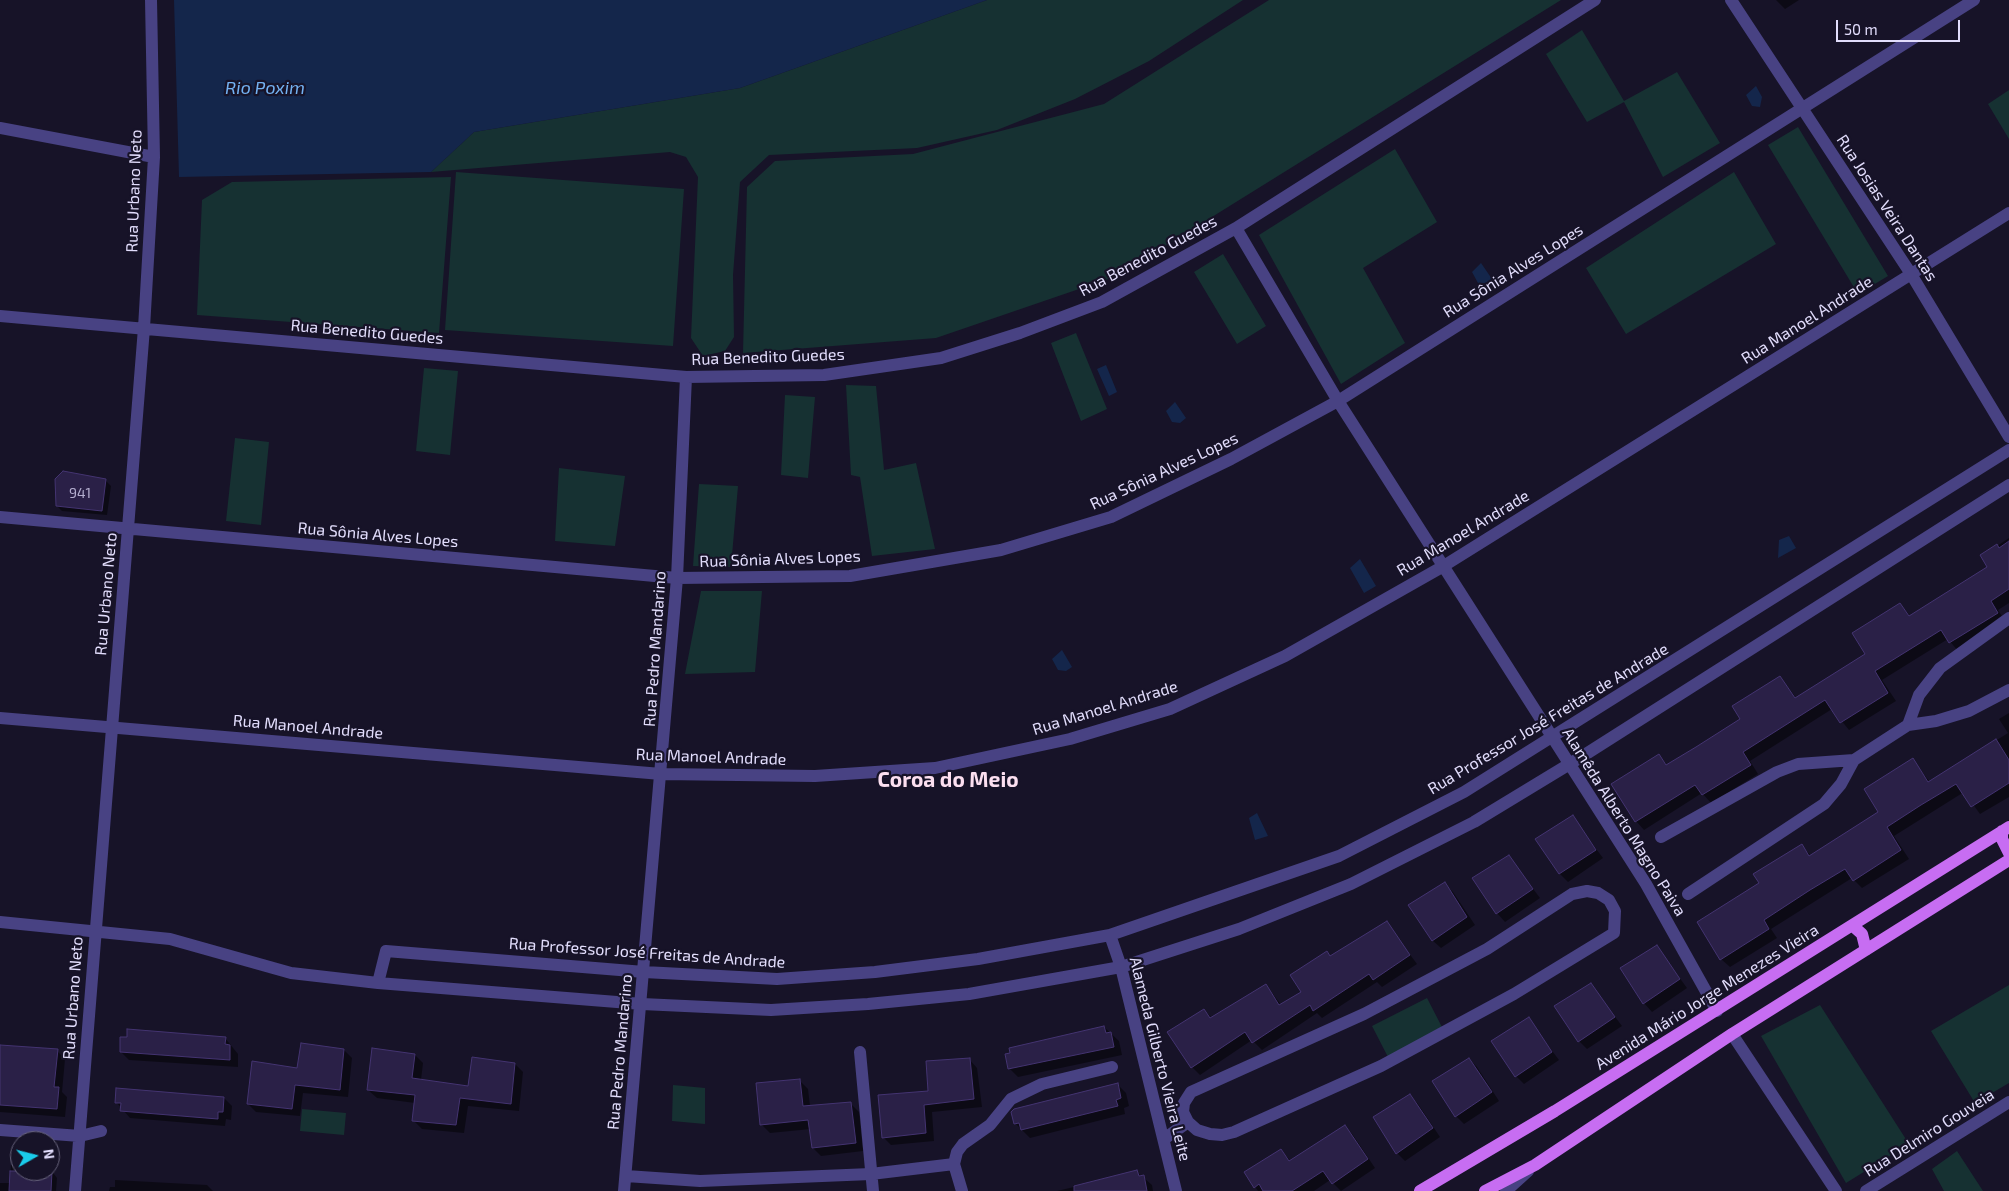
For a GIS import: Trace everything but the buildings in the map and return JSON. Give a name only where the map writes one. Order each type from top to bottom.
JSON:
[{"type":"main road","name":"Avenida Mário Jorge Menezes Vieira","points":[[1420,1191],[1555,1111],[2006,829]]},
{"type":"main road","points":[[2006,829],[2002,839],[2009,853]]},
{"type":"main road","points":[[1485,1191],[1535,1165],[1732,1034],[2009,860]]},
{"type":"main road","points":[[1853,926],[1862,934],[1866,950]]},
{"type":"street","name":"Rua Urbano Neto","points":[[75,1191],[110,727],[144,328],[154,157],[150,0]]},
{"type":"street","name":"Rua Benedito Guedes","points":[[0,316],[686,377],[824,374],[941,358],[1020,333],[1102,302],[1236,228],[1595,0]]},
{"type":"street","name":"Rua Josias Veira Dantas","points":[[1731,0],[1911,274],[2009,437]]},
{"type":"street","name":"Rua Sônia Alves Lopes","points":[[0,517],[677,578],[850,576],[1001,550],[1112,517],[1231,459],[1338,401],[1974,0]]},
{"type":"street","points":[[0,128],[154,157]]},
{"type":"street","name":"Rua Manoel Andrade","points":[[0,718],[661,774],[815,776],[935,768],[1070,740],[1170,709],[1276,660],[1442,567],[2009,213]]},
{"type":"street","name":"Alamêda Alberto Magno Paiva","points":[[1236,228],[1338,401],[1442,567],[1646,884],[1717,1010]]},
{"type":"street","name":"Rua Pedro Mandarino","points":[[624,1191],[642,1004],[677,578],[686,377]]},
{"type":"street","name":"Rua Professor José Freitas de Andrade","points":[[378,983],[386,951],[644,972],[777,979],[875,972],[978,959],[1110,935],[1339,856],[1464,792],[2009,450]]},
{"type":"street","points":[[0,922],[170,939],[291,973],[378,983],[642,1004],[771,1010],[868,1004],[969,994],[1121,967],[1239,929],[1351,884],[1474,822],[1569,765],[2009,484]]},
{"type":"street","points":[[1908,725],[1919,695],[1940,668],[2009,618]]},
{"type":"street","points":[[1688,894],[1824,804],[1841,784],[1854,760],[1908,725],[1936,721],[1970,711],[2009,690]]},
{"type":"street","points":[[1661,837],[1776,772],[1798,764],[1854,760]]},
{"type":"street","points":[[1587,891],[1598,893],[1609,900],[1615,911],[1614,933],[1514,994],[1381,1066],[1234,1132],[1222,1135],[1210,1134],[1197,1130],[1188,1122],[1183,1112],[1184,1103],[1191,1092],[1364,1014],[1487,949],[1572,894],[1587,891]]},
{"type":"street","name":"Alameda Gilberto Vieira Leite","points":[[1110,935],[1121,967],[1176,1191]]},
{"type":"street","points":[[1732,1034],[1836,1191]]},
{"type":"street","points":[[860,1052],[873,1191]]},
{"type":"street","points":[[962,1191],[954,1164],[957,1152],[964,1144],[990,1125],[1012,1099],[1042,1084],[1112,1067]]},
{"type":"street","name":"Rua Delmiro Gouveia","points":[[1866,1191],[2009,1102]]},
{"type":"street","points":[[1164,1139],[1188,1122]]},
{"type":"street","points":[[0,1130],[80,1136],[101,1131]]},
{"type":"street","points":[[626,1176],[704,1186],[872,1174],[954,1164]]},
{"type":"street","points":[[1506,1191],[1535,1165]]},
{"type":"green space","points":[[987,0],[1243,0],[1149,61],[1075,99],[997,130],[917,148],[769,155],[740,182],[733,275],[734,337],[725,351],[703,356],[691,338],[698,177],[686,157],[670,152],[431,172],[474,132],[740,88]]},
{"type":"green space","points":[[1269,0],[1561,0],[1117,276],[936,338],[743,353],[747,187],[775,161],[913,154],[1104,104]]},
{"type":"green space","points":[[1582,30],[1624,101],[1677,72],[1720,143],[1663,177],[1624,102],[1587,122],[1546,54]]},
{"type":"green space","points":[[2009,90],[2009,139],[1988,104]]},
{"type":"green space","points":[[1798,127],[1888,276],[1858,294],[1768,145]]},
{"type":"green space","points":[[1395,149],[1437,222],[1363,268],[1405,343],[1341,384],[1259,235]]},
{"type":"green space","points":[[456,172],[684,189],[673,346],[445,330]]},
{"type":"green space","points":[[1734,172],[1776,244],[1626,334],[1586,268]]},
{"type":"green space","points":[[451,177],[439,333],[197,315],[202,200],[232,182]]},
{"type":"green space","points":[[1223,254],[1266,326],[1237,344],[1194,272]]},
{"type":"green space","points":[[1076,333],[1107,409],[1081,421],[1051,343]]},
{"type":"green space","points":[[424,368],[458,371],[450,455],[416,451]]},
{"type":"green space","points":[[846,385],[876,386],[884,470],[916,463],[935,549],[872,556],[860,477],[851,475]]},
{"type":"green space","points":[[785,395],[815,397],[808,478],[781,475]]},
{"type":"green space","points":[[235,438],[269,442],[261,525],[226,521]]},
{"type":"green space","points":[[559,468],[625,476],[615,546],[555,541]]},
{"type":"green space","points":[[699,484],[738,486],[731,567],[693,566]]},
{"type":"green space","points":[[701,591],[762,591],[755,672],[685,674]]},
{"type":"green space","points":[[2009,985],[2009,1083],[1975,1103],[1931,1031]]},
{"type":"green space","points":[[1427,998],[1443,1029],[1388,1057],[1372,1026]]},
{"type":"green space","points":[[1820,1005],[1909,1144],[1846,1183],[1761,1036]]},
{"type":"green space","points":[[673,1085],[705,1088],[705,1124],[672,1121]]},
{"type":"green space","points":[[302,1109],[346,1113],[344,1135],[300,1131]]},
{"type":"green space","points":[[1957,1151],[1983,1191],[1944,1191],[1932,1169]]},
{"type":"water","name":"Rio Poxim","points":[[174,0],[987,0],[740,88],[474,132],[431,172],[179,177]]},
{"type":"water","points":[[1756,86],[1762,97],[1760,107],[1752,106],[1746,95]]},
{"type":"water","points":[[1481,263],[1492,279],[1486,283],[1478,283],[1472,272]]},
{"type":"water","points":[[1106,365],[1117,392],[1109,396],[1097,369]]},
{"type":"water","points":[[1175,402],[1186,418],[1180,423],[1172,422],[1166,411]]},
{"type":"water","points":[[1789,536],[1796,548],[1778,558],[1779,540]]},
{"type":"water","points":[[1360,559],[1376,586],[1364,593],[1350,568]]},
{"type":"water","points":[[1062,650],[1072,667],[1066,671],[1058,670],[1052,659]]},
{"type":"water","points":[[1257,813],[1268,836],[1255,840],[1249,818]]},
{"type":"district","name":"Coroa do Meio","points":[[948,780]]}]
